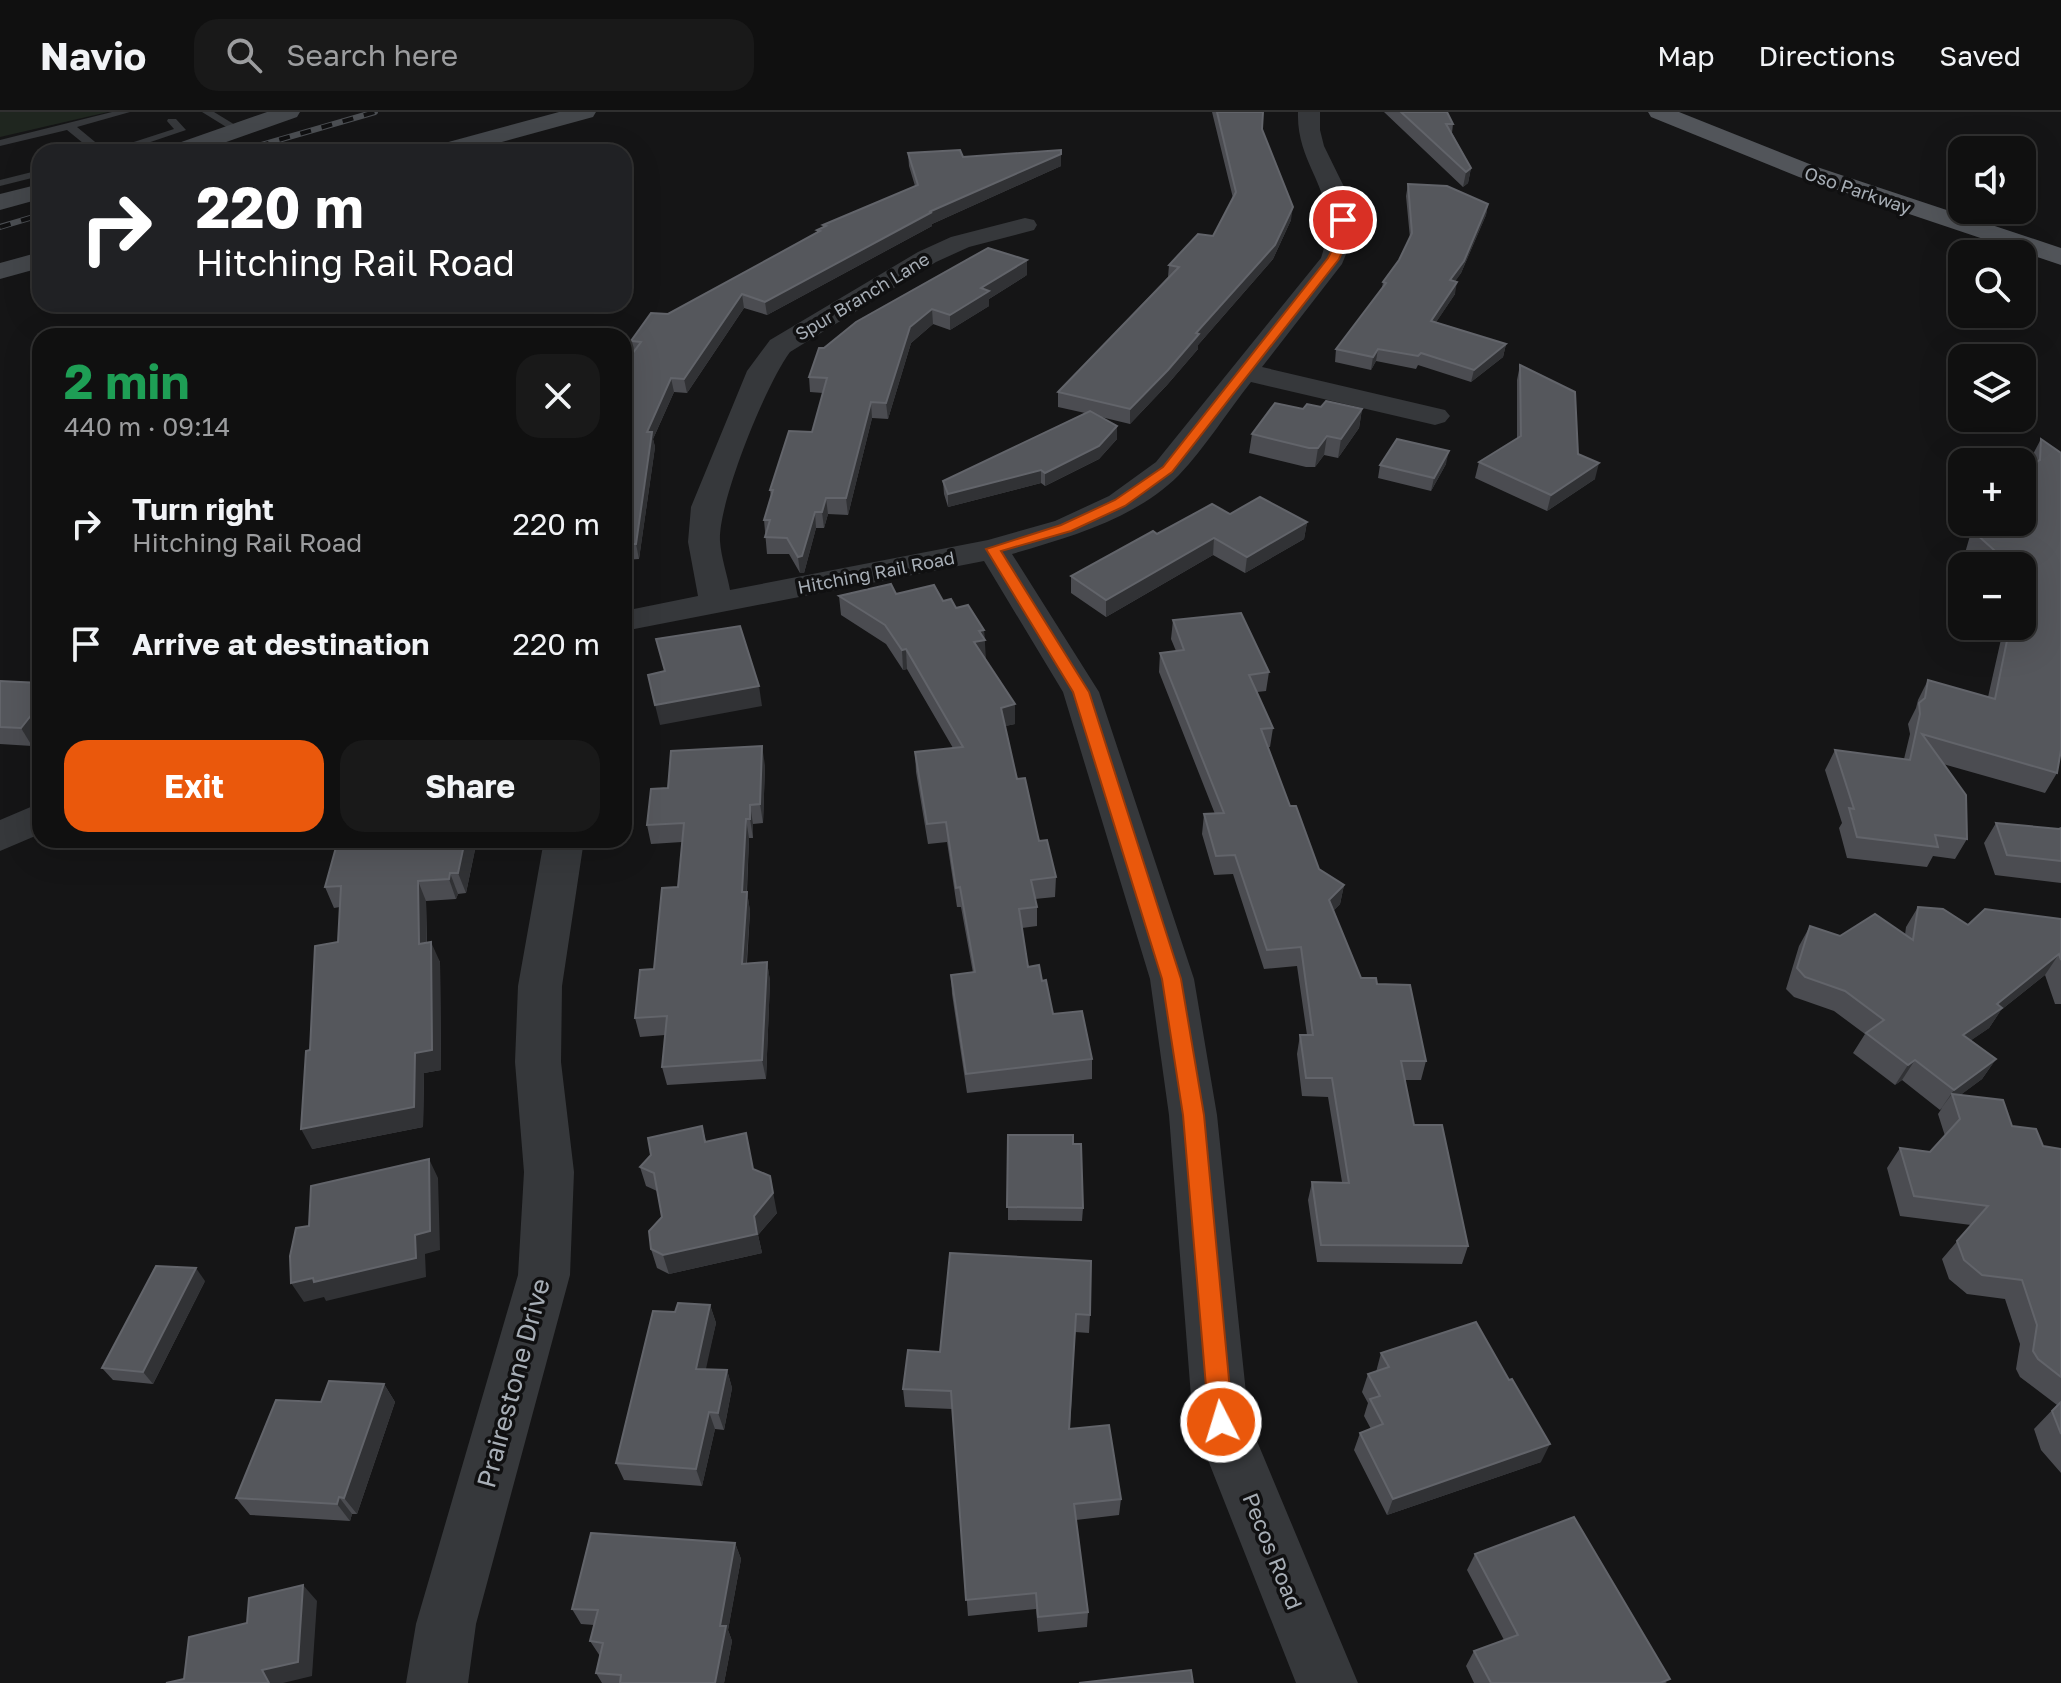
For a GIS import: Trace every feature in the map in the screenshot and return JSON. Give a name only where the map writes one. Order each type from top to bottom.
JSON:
[{"type":"main road","points":[[200,144],[289,112]]},
{"type":"main road","points":[[467,144],[585,112]]},
{"type":"main road","name":"Oso Parkway","points":[[1659,112],[1808,172],[2061,257]]},
{"type":"main road","name":"Oso Parkway","points":[[1707,112],[1826,159],[1948,200]]},
{"type":"main road","points":[[0,202],[32,193]]},
{"type":"main road","points":[[2020,224],[2061,237]]},
{"type":"main road","points":[[0,271],[32,262]]},
{"type":"street","name":"Hitching Rail Road","points":[[632,619],[993,549],[1066,528],[1120,503],[1167,469],[1333,259],[1343,240],[1343,220],[1338,199],[1306,125],[1309,112]]},
{"type":"street","name":"Spur Branch Lane","points":[[716,603],[704,542],[707,507],[761,371],[780,346],[927,257],[960,242],[1025,225]]},
{"type":"street","points":[[1245,372],[1435,416]]},
{"type":"street","name":"Pecos Road","points":[[993,549],[1081,692],[1172,979],[1193,1115],[1221,1422],[1327,1683]]},
{"type":"street","points":[[0,837],[32,821]]},
{"type":"street","name":"Prairestone Drive","points":[[437,1683],[446,1624],[544,1275],[549,1172],[538,1062],[540,986],[563,848]]},
{"type":"lane","points":[[0,143],[125,112]]},
{"type":"lane","points":[[207,112],[240,131]]},
{"type":"lane","points":[[136,144],[181,130],[172,121]]},
{"type":"lane","points":[[69,126],[91,144]]},
{"type":"lane","points":[[27,136],[36,144]]},
{"type":"lane","points":[[0,183],[32,175]]},
{"type":"shaded area","points":[[0,112],[108,112],[0,137]]},
{"type":"building","points":[[1217,112],[1263,112],[1262,129],[1293,207],[1275,245],[1196,333],[1199,334],[1168,370],[1130,409],[1058,392],[1179,267],[1169,265],[1198,234],[1213,236],[1236,192]]},
{"type":"building","points":[[1401,112],[1447,112],[1453,124],[1446,124],[1471,168],[1466,172]]},
{"type":"building","points":[[960,150],[963,157],[1061,150],[1061,154],[929,212],[932,212],[765,302],[742,294],[684,379],[671,378],[647,432],[652,432],[636,544],[632,544],[632,354],[641,342],[632,340],[651,313],[668,314],[820,231],[817,230],[826,226],[823,225],[918,185],[908,153]]},
{"type":"building","points":[[1408,184],[1447,186],[1488,204],[1464,261],[1450,280],[1457,282],[1431,321],[1506,344],[1474,370],[1421,353],[1418,356],[1378,349],[1373,357],[1336,349],[1386,283],[1383,282],[1399,260],[1412,233]]},
{"type":"building","points":[[988,248],[1027,260],[981,288],[989,291],[950,315],[932,309],[910,327],[886,403],[871,402],[846,498],[826,498],[822,512],[815,512],[802,556],[798,557],[787,538],[765,537],[770,520],[764,520],[773,490],[770,490],[789,431],[812,432],[827,378],[809,377],[819,348],[824,348],[856,322]]},
{"type":"building","points":[[1520,365],[1575,392],[1578,454],[1599,463],[1551,495],[1479,462],[1521,436]]},
{"type":"building","points":[[1326,401],[1362,409],[1341,439],[1327,436],[1318,448],[1309,448],[1252,434],[1275,403],[1303,409],[1307,404],[1321,407]]},
{"type":"building","points":[[1090,411],[1117,426],[1099,446],[1045,473],[1041,470],[948,494],[943,481]]},
{"type":"building","points":[[1397,439],[1449,451],[1434,478],[1380,465]]},
{"type":"building","points":[[2041,439],[2061,453],[2061,750],[2057,773],[1922,734],[1966,795],[1967,839],[1935,835],[1938,847],[1857,837],[1849,808],[1854,809],[1835,750],[1910,760],[1920,714],[1919,703],[1925,698],[1928,680],[1995,699],[2007,640],[2036,640],[2036,552],[1996,552],[1978,536],[2036,536],[2036,462],[2040,460]]},
{"type":"building","points":[[1260,497],[1307,522],[1247,557],[1214,538],[1106,600],[1071,576],[1153,531],[1157,534],[1212,504],[1230,514]]},
{"type":"building","points":[[891,584],[896,594],[934,585],[943,601],[951,599],[956,608],[968,605],[984,630],[979,631],[985,640],[974,642],[1015,704],[1001,708],[1017,779],[1025,778],[1039,841],[1047,840],[1056,877],[1031,880],[1037,907],[1019,909],[1028,967],[1039,965],[1042,981],[1046,980],[1053,1014],[1082,1011],[1092,1059],[966,1074],[951,975],[975,972],[960,887],[956,888],[946,822],[927,824],[915,752],[963,747],[906,649],[902,650],[885,625],[839,596]]},
{"type":"building","points":[[1241,613],[1269,672],[1249,675],[1273,728],[1261,729],[1290,806],[1296,806],[1319,869],[1344,885],[1329,900],[1361,978],[1376,978],[1377,984],[1410,985],[1426,1061],[1401,1061],[1414,1125],[1442,1125],[1468,1246],[1321,1245],[1312,1182],[1349,1183],[1332,1078],[1306,1078],[1300,1035],[1313,1035],[1301,947],[1267,950],[1235,855],[1216,856],[1204,814],[1224,813],[1160,653],[1184,650],[1173,620]]},
{"type":"building","points":[[740,626],[759,686],[655,705],[648,675],[665,671],[656,639]]},
{"type":"building","points":[[0,681],[32,683],[32,714],[21,728],[0,727]]},
{"type":"building","points":[[762,746],[760,804],[750,805],[750,819],[746,819],[742,892],[747,892],[742,964],[767,962],[762,1060],[662,1067],[667,1016],[635,1018],[640,970],[654,969],[662,888],[678,887],[684,823],[647,825],[651,789],[668,788],[671,751]]},
{"type":"building","points":[[1996,823],[2061,828],[2061,861],[2007,855]]},
{"type":"building","points":[[336,848],[463,848],[458,873],[450,873],[449,879],[418,881],[419,944],[431,942],[432,1050],[415,1053],[414,1107],[301,1129],[306,1051],[310,1050],[315,946],[338,942],[341,886],[325,887]]},
{"type":"building","points":[[1918,907],[1943,909],[1968,925],[1985,909],[2061,919],[2061,960],[2059,954],[1997,1004],[2002,1008],[1963,1035],[1996,1059],[1954,1090],[1915,1060],[1908,1065],[1866,1033],[1884,1020],[1845,991],[1805,977],[1797,968],[1810,926],[1840,936],[1875,914],[1913,940]]},
{"type":"building","points":[[1952,1094],[2003,1100],[2012,1126],[2036,1129],[2043,1146],[2061,1149],[2061,1377],[2038,1359],[2033,1351],[2037,1325],[2022,1280],[1982,1275],[1964,1260],[1957,1241],[1988,1206],[1914,1196],[1900,1148],[1930,1152],[1960,1119]]},
{"type":"building","points":[[702,1126],[705,1142],[746,1133],[753,1169],[770,1176],[773,1193],[754,1216],[757,1234],[663,1255],[651,1249],[649,1231],[662,1217],[654,1173],[640,1167],[651,1155],[648,1138]]},
{"type":"building","points":[[1008,1135],[1073,1135],[1073,1144],[1081,1144],[1083,1208],[1007,1207]]},
{"type":"building","points":[[429,1159],[430,1231],[415,1235],[416,1258],[314,1282],[313,1278],[291,1283],[290,1256],[296,1228],[309,1226],[311,1186]]},
{"type":"building","points":[[950,1253],[1091,1261],[1090,1315],[1076,1314],[1069,1429],[1109,1425],[1121,1499],[1074,1504],[1088,1612],[1038,1617],[1036,1593],[966,1600],[951,1391],[903,1389],[908,1350],[940,1352]]},
{"type":"building","points":[[156,1266],[196,1268],[143,1372],[102,1368]]},
{"type":"building","points":[[678,1303],[710,1305],[696,1369],[727,1370],[718,1413],[709,1412],[696,1469],[616,1463],[653,1311],[675,1312]]},
{"type":"building","points":[[1476,1322],[1550,1444],[1393,1499],[1360,1433],[1383,1424],[1370,1399],[1380,1396],[1368,1374],[1389,1367],[1381,1353]]},
{"type":"building","points":[[329,1381],[384,1384],[344,1498],[339,1497],[337,1504],[236,1498],[276,1400],[321,1402]]},
{"type":"building","points":[[2061,1402],[2061,1434],[2052,1411]]},
{"type":"building","points":[[1574,1517],[1670,1679],[1660,1683],[1491,1683],[1474,1651],[1518,1635],[1475,1554]]},
{"type":"building","points":[[591,1533],[735,1543],[720,1626],[726,1626],[715,1683],[620,1683],[621,1675],[596,1673],[603,1643],[590,1641],[598,1610],[572,1609]]},
{"type":"building","points":[[303,1585],[298,1662],[262,1670],[269,1683],[166,1683],[184,1679],[189,1637],[247,1623],[249,1598]]},
{"type":"building","points":[[1191,1670],[1193,1683],[1079,1683]]},
{"type":"railway","points":[[265,144],[375,112]]},
{"type":"railway","points":[[0,227],[32,217]]},
{"type":"route","points":[[1221,1422],[1193,1115],[1172,979],[1081,692],[993,549],[1066,528],[1120,503],[1167,469],[1333,259],[1343,240],[1343,220]]}]
